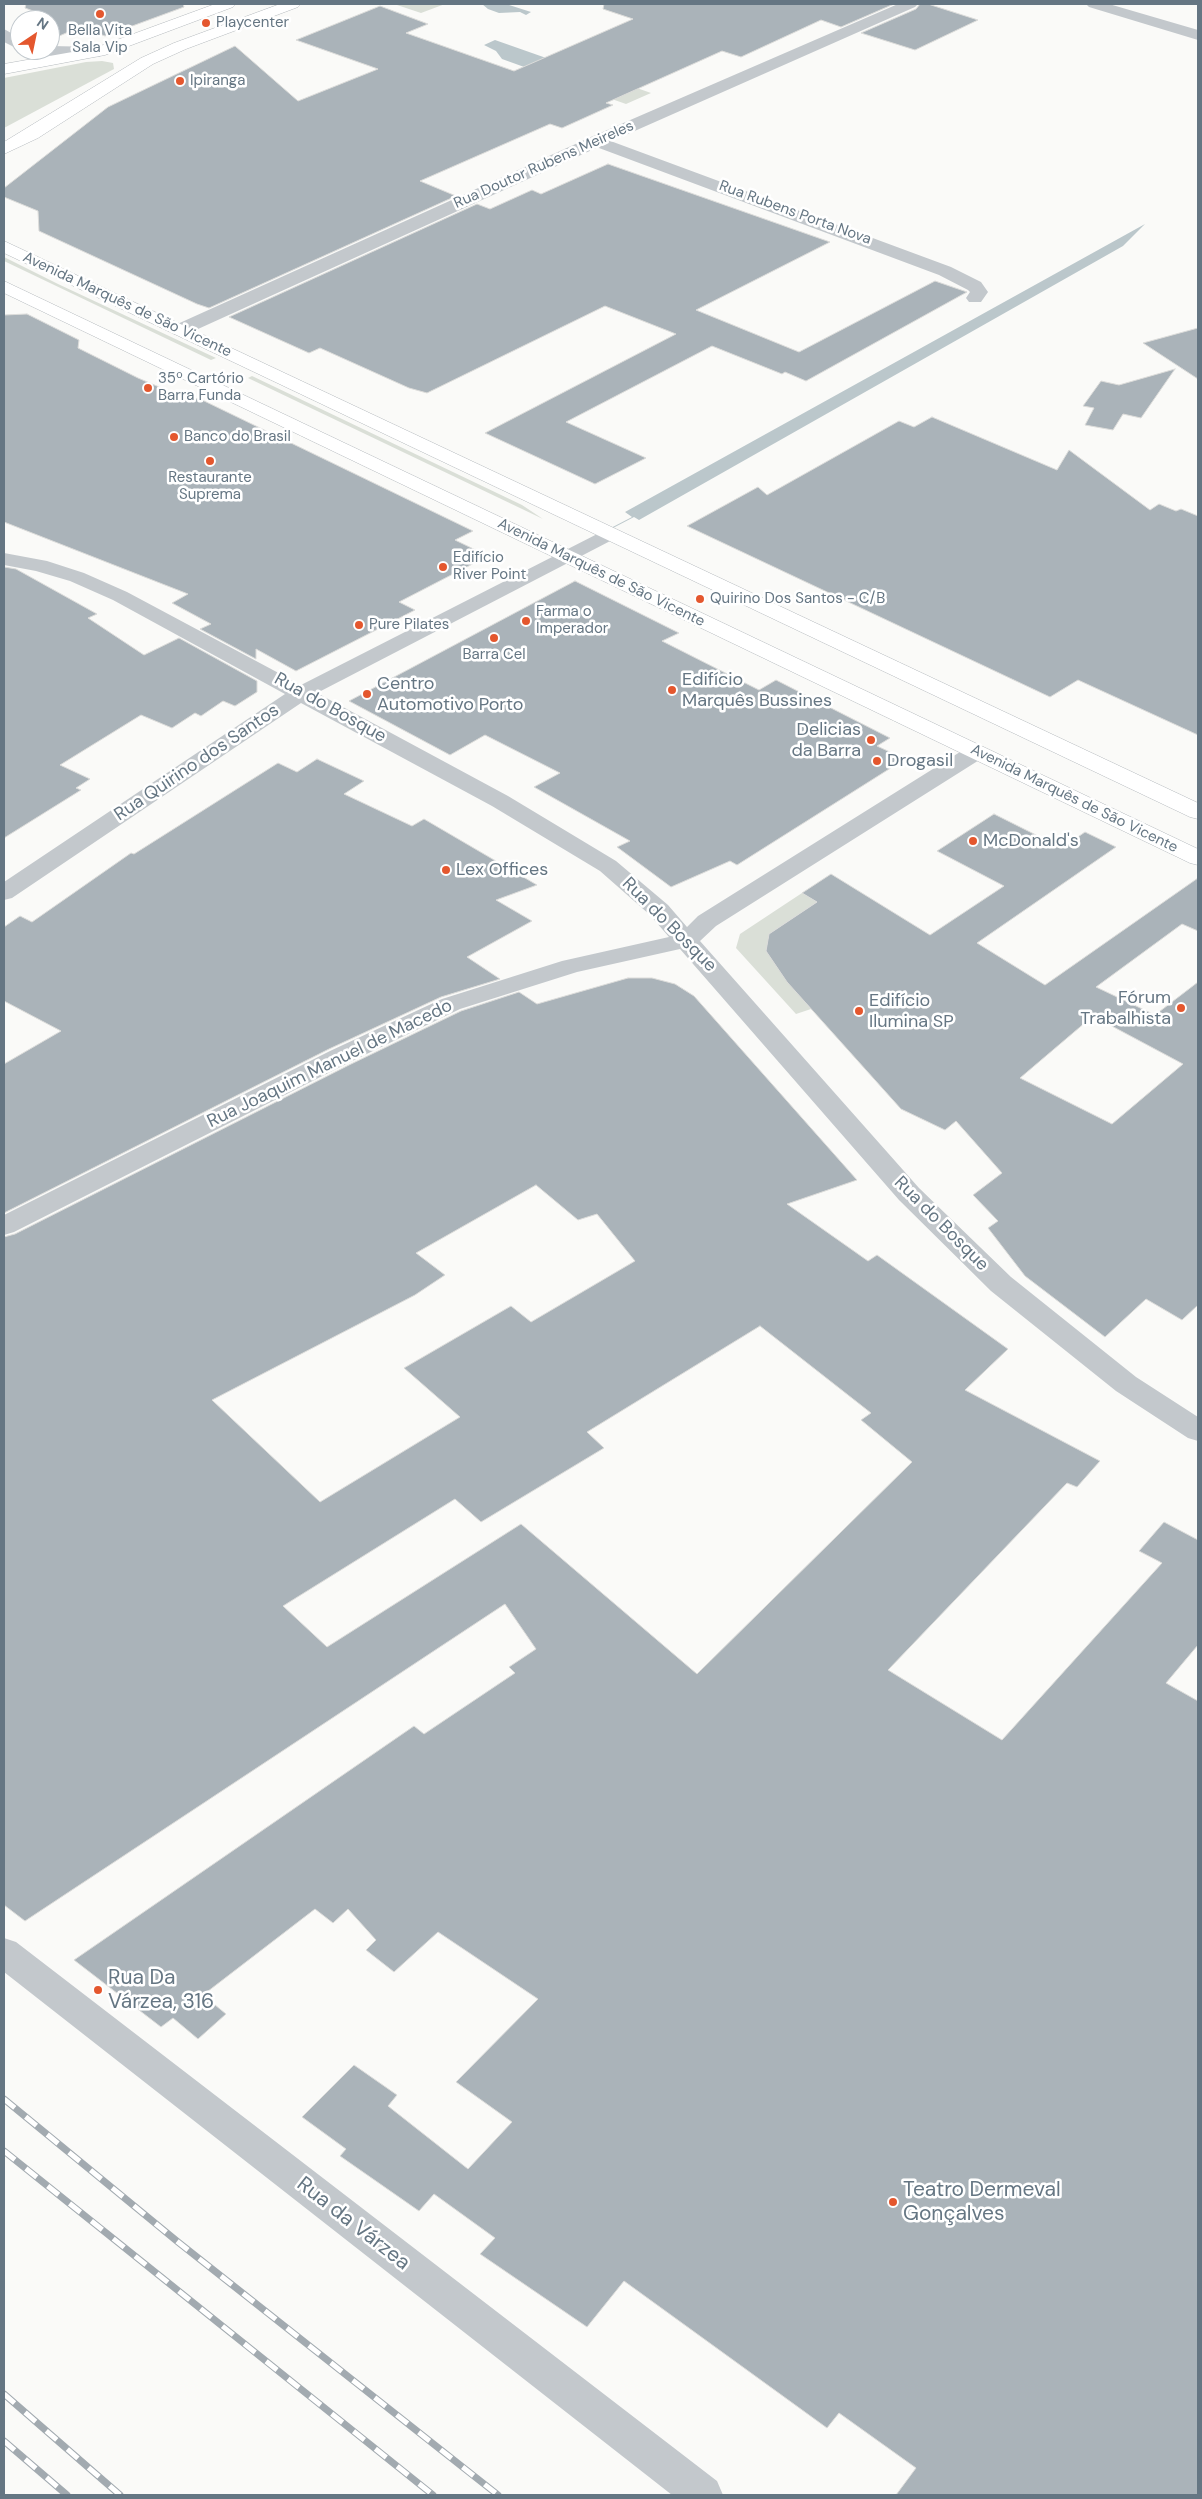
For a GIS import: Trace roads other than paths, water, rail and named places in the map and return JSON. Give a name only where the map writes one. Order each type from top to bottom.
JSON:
[{"type":"main road","points":[[4,69],[98,52],[228,4]]},
{"type":"main road","points":[[4,149],[32,134],[98,90],[147,61],[180,46],[293,4]]},
{"type":"main road","name":"Avenida Marquês de São Vicente","points":[[4,246],[1198,812]]},
{"type":"main road","name":"Avenida Marquês de São Vicente","points":[[4,286],[1198,858]]},
{"type":"street","name":"Rua Doutor Rubens Meireles","points":[[180,330],[597,141],[910,4]]},
{"type":"street","points":[[1094,4],[1198,35]]},
{"type":"street","points":[[60,52],[98,52]]},
{"type":"street","name":"Rua Rubens Porta Nova","points":[[597,141],[945,271],[976,286],[979,292],[975,298]]},
{"type":"street","name":"Rua Quirino dos Santos","points":[[4,892],[302,693],[609,534]]},
{"type":"street","name":"Rua do Bosque","points":[[4,559],[50,568],[77,577],[120,596],[500,801],[608,866],[659,910],[909,1194],[1001,1284],[1111,1373],[1198,1431]]},
{"type":"street","name":"Rua Joaquim Manuel de Macedo","points":[[4,1226],[381,1036],[451,1004],[571,966],[686,940],[707,921],[976,752]]},
{"type":"street","name":"Rua da Várzea","points":[[4,1952],[703,2495]]},
{"type":"railway","points":[[4,2099],[178,2242],[498,2495]]},
{"type":"railway","points":[[4,2151],[433,2495]]},
{"type":"railway","points":[[4,2394],[120,2495]]},
{"type":"railway","points":[[4,2441],[67,2495]]},
{"type":"place","name":"Bella Vita Sala Vip","points":[[100,14]]},
{"type":"place","name":"Playcenter","points":[[206,23]]},
{"type":"place","name":"Ipiranga","points":[[180,81]]},
{"type":"place","name":"35º Cartório Barra Funda","points":[[148,388]]},
{"type":"place","name":"Banco do Brasil","points":[[174,437]]},
{"type":"place","name":"Restaurante Suprema","points":[[210,461]]},
{"type":"place","name":"Edifício River Point","points":[[443,567]]},
{"type":"place","name":"Quirino Dos Santos - C/B","points":[[700,599]]},
{"type":"place","name":"Farma o Imperador","points":[[526,621]]},
{"type":"place","name":"Pure Pilates","points":[[359,625]]},
{"type":"place","name":"Barra Cel","points":[[494,638]]},
{"type":"place","name":"Edifício Marquês Bussines","points":[[672,690]]},
{"type":"place","name":"Centro Automotivo Porto","points":[[367,694]]},
{"type":"place","name":"Delicias da Barra","points":[[871,740]]},
{"type":"place","name":"Drogasil","points":[[877,761]]},
{"type":"place","name":"McDonald's","points":[[973,841]]},
{"type":"place","name":"Lex Offices","points":[[446,870]]},
{"type":"place","name":"Fórum Trabalhista","points":[[1181,1008]]},
{"type":"place","name":"Edifício Ilumina SP","points":[[859,1011]]},
{"type":"place","name":"Rua Da Várzea, 316","points":[[98,1990]]},
{"type":"place","name":"Teatro Dermeval Gonçalves","points":[[893,2202]]}]
